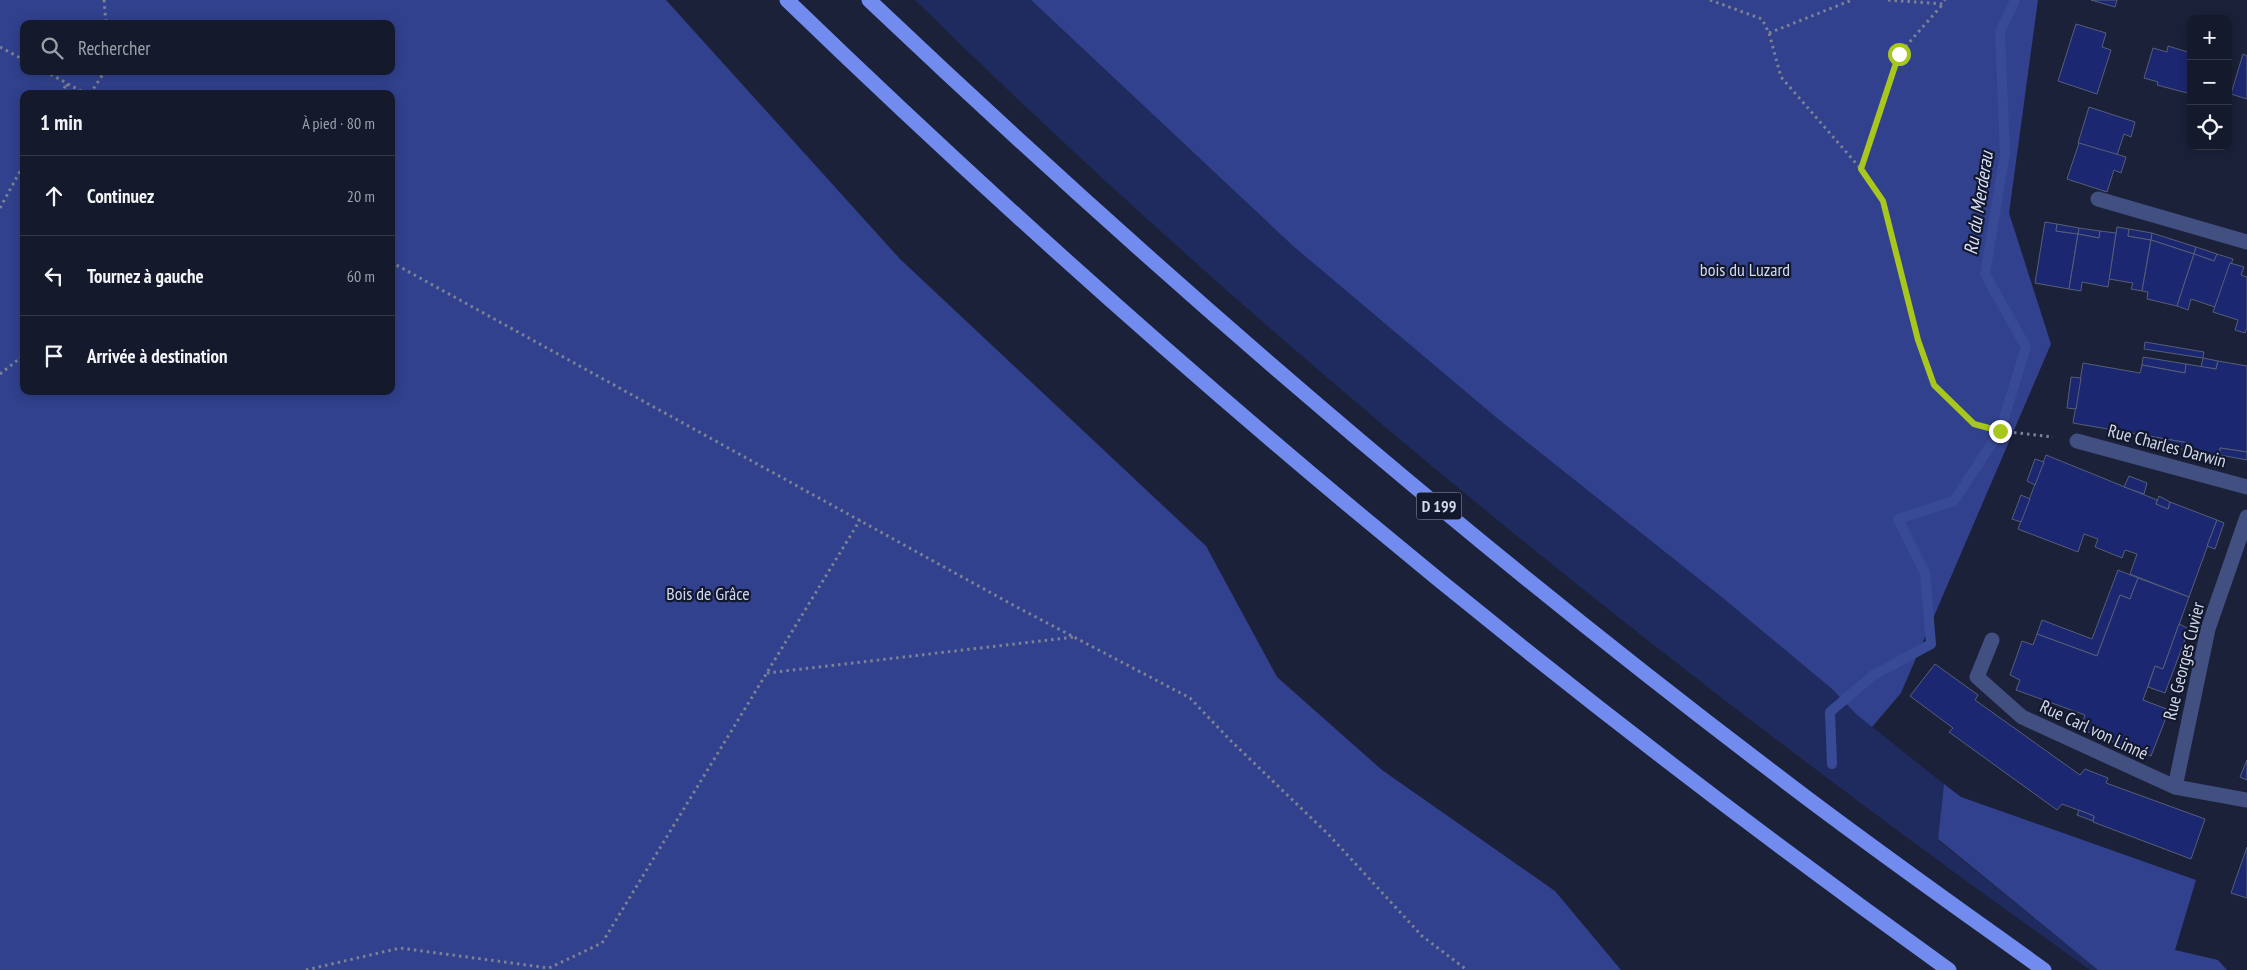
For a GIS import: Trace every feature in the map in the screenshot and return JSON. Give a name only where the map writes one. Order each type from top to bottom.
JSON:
[{"type":"highway","points":[[787,0],[983,186],[1286,452],[1502,633],[1748,824],[1949,970]]},
{"type":"highway","name":"D 199","points":[[869,0],[974,100],[1277,370],[1529,581],[1775,775],[2044,970]]},
{"type":"street","points":[[2098,199],[2247,242]]},
{"type":"street","name":"Rue Charles Darwin","points":[[2077,441],[2247,488]]},
{"type":"street","name":"Rue Georges Cuvier","points":[[2175,787],[2208,629],[2247,517]]},
{"type":"street","name":"Rue Carl von Linné","points":[[1992,640],[1977,677],[2022,717],[2175,787],[2247,800]]},
{"type":"path","points":[[104,0],[106,20]]},
{"type":"path","points":[[1710,0],[1762,19],[1769,33],[1781,77],[1861,169],[1883,201],[1918,340],[1934,385],[1974,424],[2000,431],[2077,441]]},
{"type":"path","points":[[1769,33],[1852,0]]},
{"type":"path","points":[[1888,0],[1943,4]]},
{"type":"path","points":[[1861,169],[1899,54],[1946,0]]},
{"type":"path","points":[[0,47],[20,58]]},
{"type":"path","points":[[52,75],[79,90]]},
{"type":"path","points":[[93,90],[102,75]]},
{"type":"path","points":[[64,90],[67,83]]},
{"type":"path","points":[[67,83],[68,90]]},
{"type":"path","points":[[0,208],[20,171]]},
{"type":"path","points":[[395,264],[860,520],[1190,698],[1230,741],[1329,835],[1422,936],[1467,970]]},
{"type":"path","points":[[0,374],[20,357]]},
{"type":"path","points":[[306,970],[400,948],[549,968],[602,943],[860,520]]},
{"type":"path","points":[[767,673],[1075,637]]},
{"type":"shaded area","points":[[915,0],[1031,0],[1293,246],[1498,419],[1724,599],[1843,698],[1856,714],[1944,784],[1938,840],[2098,970],[2090,970],[1782,744],[1632,628],[1483,508],[1337,386],[1193,261],[1053,132]]},
{"type":"green space","name":"Bois de Grâce","points":[[0,0],[666,0],[900,259],[1206,546],[1277,677],[1382,770],[1555,891],[1621,970],[0,970]]},
{"type":"green space","name":"bois du Luzard","points":[[1031,0],[2038,0],[2009,213],[2051,344],[1901,693],[1872,727],[1856,714],[1832,689],[1724,599],[1498,419],[1293,246]]},
{"type":"green space","points":[[1944,784],[1961,797],[2196,880],[2175,950],[2218,960],[2227,970],[2098,970],[1938,839]]},
{"type":"building","points":[[2091,0],[2117,0],[2115,7]]},
{"type":"building","points":[[2076,24],[2106,33],[2102,47],[2111,50],[2097,94],[2058,81]]},
{"type":"building","points":[[2168,46],[2187,52],[2187,93],[2157,85],[2158,82],[2144,78],[2153,48],[2167,52]]},
{"type":"building","points":[[2243,54],[2247,56],[2247,99],[2232,94]]},
{"type":"building","points":[[2089,107],[2135,122],[2131,137],[2124,134],[2117,155],[2078,143]]},
{"type":"building","points":[[2079,143],[2126,157],[2121,173],[2114,170],[2107,192],[2067,179]]},
{"type":"building","points":[[2045,222],[2057,224],[2056,231],[2078,234],[2069,289],[2035,283]]},
{"type":"building","points":[[2057,224],[2079,228],[2078,234],[2056,231]]},
{"type":"building","points":[[2117,227],[2129,229],[2128,236],[2151,240],[2142,291],[2131,289],[2133,283],[2109,279]]},
{"type":"building","points":[[2079,228],[2100,231],[2099,238],[2078,234]]},
{"type":"building","points":[[2129,229],[2152,233],[2151,240],[2128,236]]},
{"type":"building","points":[[2100,231],[2116,233],[2108,287],[2082,282],[2081,291],[2069,289],[2078,234],[2099,238]]},
{"type":"building","points":[[2152,233],[2196,247],[2194,254],[2151,240]]},
{"type":"building","points":[[2151,240],[2194,254],[2177,306],[2147,299],[2148,292],[2142,291]]},
{"type":"building","points":[[2196,247],[2217,254],[2214,261],[2194,254]]},
{"type":"building","points":[[2194,254],[2214,261],[2217,254],[2233,259],[2215,307],[2191,299],[2188,310],[2177,306]]},
{"type":"building","points":[[2230,263],[2244,267],[2241,275],[2247,277],[2247,328],[2245,333],[2235,330],[2238,320],[2213,312]]},
{"type":"building","points":[[2145,342],[2204,352],[2203,358],[2144,349]]},
{"type":"building","points":[[2143,357],[2186,364],[2185,373],[2142,365]]},
{"type":"building","points":[[2203,358],[2218,361],[2216,369],[2201,367]]},
{"type":"building","points":[[2218,361],[2247,366],[2247,452],[2220,448],[2220,455],[2188,450],[2189,443],[2073,423],[2083,363],[2140,373],[2142,365],[2185,373],[2186,364],[2216,369]]},
{"type":"building","points":[[2071,377],[2081,378],[2076,409],[2067,408]]},
{"type":"building","points":[[2148,436],[2189,443],[2188,450],[2147,443]]},
{"type":"building","points":[[2220,448],[2247,452],[2247,460],[2220,455]]},
{"type":"building","points":[[2046,455],[2157,500],[2156,504],[2168,509],[2170,502],[2217,520],[2189,597],[2130,574],[2137,554],[2125,550],[2122,558],[2095,547],[2098,539],[2084,534],[2078,552],[2018,529]]},
{"type":"building","points":[[2035,459],[2044,462],[2035,485],[2027,481]]},
{"type":"building","points":[[2129,476],[2147,483],[2144,494],[2124,487]]},
{"type":"building","points":[[2021,495],[2030,499],[2021,522],[2012,519]]},
{"type":"building","points":[[2159,496],[2170,502],[2168,509],[2156,504]]},
{"type":"building","points":[[2217,520],[2224,523],[2215,549],[2207,546]]},
{"type":"building","points":[[2118,570],[2138,578],[2130,599],[2120,595],[2097,656],[2037,634],[2042,620],[2092,639]]},
{"type":"building","points":[[2138,578],[2189,597],[2163,669],[2155,666],[2143,700],[2169,710],[2151,756],[2080,729],[2085,715],[2016,690],[2020,680],[2010,675],[2022,641],[2033,645],[2037,634],[2097,656],[2120,595],[2130,599]]},
{"type":"building","points":[[2179,624],[2189,629],[2165,693],[2148,687],[2155,666],[2163,669]]},
{"type":"building","points":[[1935,664],[1978,695],[1975,700],[2080,775],[2085,769],[2108,778],[2106,783],[2205,819],[2191,859],[2093,822],[2094,816],[2062,804],[2057,810],[1949,732],[1953,728],[1910,696]]},
{"type":"building","points":[[2247,760],[2247,780],[2240,777]]},
{"type":"building","points":[[2079,810],[2094,816],[2093,821],[2077,815]]},
{"type":"building","points":[[2247,847],[2247,898],[2231,893]]},
{"type":"waterway","name":"Ru du Merderau","points":[[1832,764],[1830,712],[1872,676],[1931,644],[1925,573],[1898,519],[1954,501],[2000,431],[2026,347],[1985,274],[2005,153],[2000,32],[2015,0]]},
{"type":"route","points":[[1899,54],[1861,169],[1883,201],[1905,294],[1918,340],[1934,385],[1974,424],[2000,431]]}]
